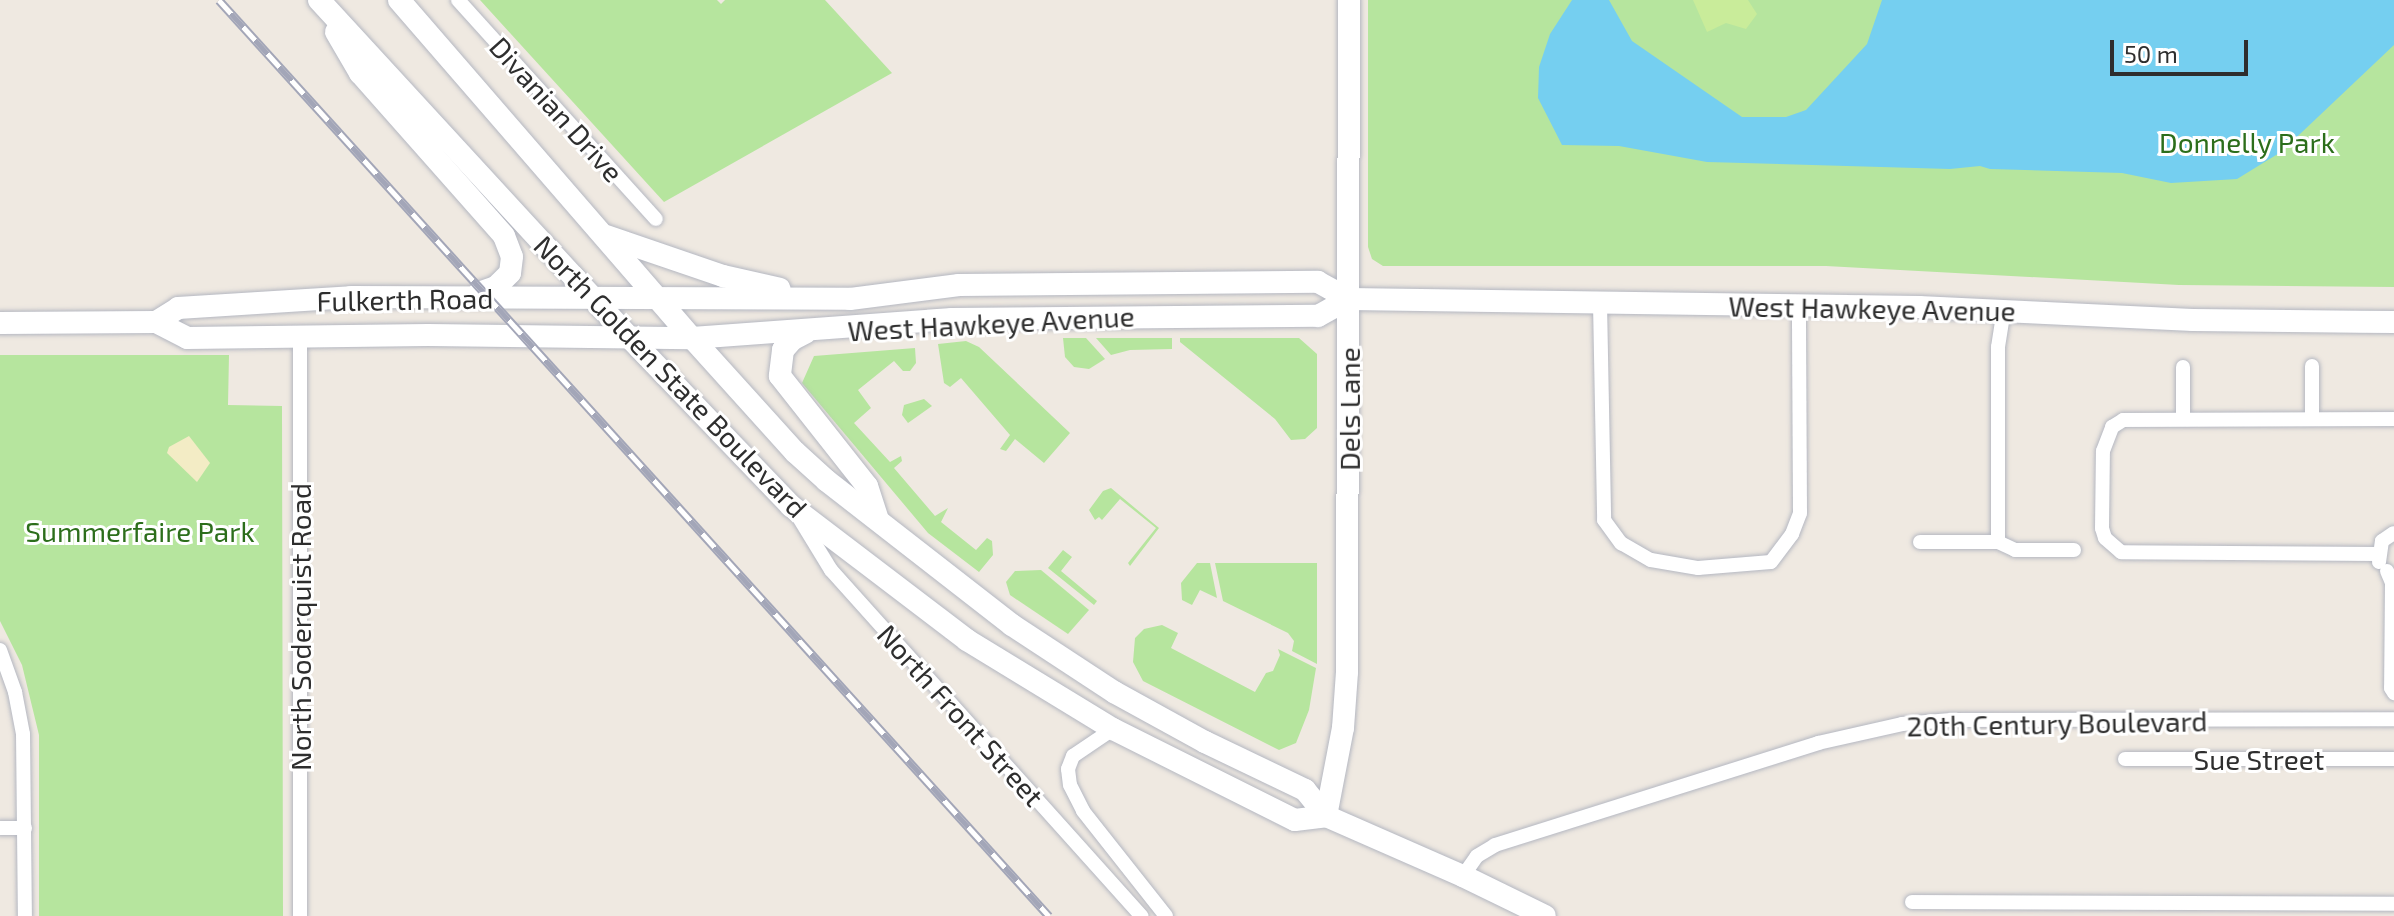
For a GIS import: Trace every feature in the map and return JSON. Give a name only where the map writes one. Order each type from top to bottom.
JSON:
[{"type":"street","points":[[318,0],[360,73],[504,236],[512,257],[510,273],[489,290],[462,296]]},
{"type":"street","name":"North Golden State Boulevard","points":[[318,0],[630,338],[791,506],[967,640],[1113,729],[1295,820],[1326,816]]},
{"type":"street","name":"North Golden State Boulevard","points":[[399,0],[795,452],[974,597],[1048,650],[1174,726],[1305,790],[1326,816],[1545,916]]},
{"type":"street","name":"Divanian Drive","points":[[458,0],[656,219]]},
{"type":"street","name":"Dels Lane","points":[[1326,816],[1339,757],[1347,685],[1349,0]]},
{"type":"street","points":[[605,235],[723,276],[850,299]]},
{"type":"street","name":"West Hawkeye Avenue","points":[[659,299],[850,299],[959,285],[1318,282],[1349,299],[1799,305],[2004,310],[2193,320],[2394,322]]},
{"type":"street","name":"Fulkerth Road","points":[[156,322],[178,308],[361,296],[659,299]]},
{"type":"street","name":"West Hawkeye Avenue","points":[[630,338],[805,333],[994,318],[1318,316],[1349,299]]},
{"type":"street","points":[[1600,303],[1604,520],[1621,543],[1651,560],[1698,568],[1771,562],[1792,534],[1800,513],[1799,305]]},
{"type":"street","points":[[1998,542],[1998,347],[2004,310]]},
{"type":"street","name":"Fulkerth Road","points":[[0,323],[156,322],[187,338],[630,338]]},
{"type":"street","points":[[805,333],[793,339],[783,350],[780,376],[867,486],[877,517]]},
{"type":"street","name":"North Soderquist Road","points":[[300,337],[300,916]]},
{"type":"street","points":[[2312,366],[2312,419]]},
{"type":"street","points":[[2183,367],[2183,419]]},
{"type":"street","points":[[2378,554],[2131,554],[2112,546],[2102,528],[2106,438],[2123,420],[2394,419]]},
{"type":"street","name":"North Front Street","points":[[791,506],[831,570],[1141,916]]},
{"type":"street","points":[[2394,533],[2382,541],[2378,554],[2390,573],[2392,583],[2391,688],[2394,693]]},
{"type":"street","points":[[1920,542],[1998,542],[2015,550],[2074,550]]},
{"type":"street","points":[[0,650],[21,721],[25,916]]},
{"type":"street","name":"20th Century Boulevard","points":[[1463,876],[1477,856],[1495,845],[1818,743],[1902,724],[1951,720],[2394,719]]},
{"type":"street","name":"North Front Street","points":[[1113,729],[1073,756],[1068,769],[1070,785],[1083,811],[1166,916]]},
{"type":"street","name":"Sue Street","points":[[2125,759],[2394,759]]},
{"type":"street","points":[[0,828],[25,828]]},
{"type":"street","points":[[1912,902],[2167,910],[2394,904]]},
{"type":"green space","points":[[480,0],[717,0],[721,4],[725,0],[825,0],[892,73],[664,202]]},
{"type":"green space","name":"Donnelly Park","points":[[1368,0],[2394,0],[2394,287],[2179,285],[1826,266],[1383,266],[1372,259],[1368,247]]},
{"type":"green space","points":[[1693,0],[1748,0],[1757,14],[1746,29],[1726,23],[1707,32]]},
{"type":"green space","points":[[1063,338],[1086,338],[1105,359],[1089,369],[1074,367],[1065,357]]},
{"type":"green space","points":[[1096,338],[1172,338],[1172,349],[1130,350],[1111,355]]},
{"type":"green space","points":[[1180,338],[1299,338],[1317,354],[1317,428],[1305,439],[1291,440],[1275,419],[1180,342]]},
{"type":"green space","points":[[966,341],[979,347],[1070,433],[1044,463],[1015,439],[1006,451],[1000,449],[1010,435],[961,378],[950,387],[944,383],[938,344]]},
{"type":"green space","points":[[915,348],[916,363],[910,371],[903,371],[894,361],[858,390],[871,408],[854,423],[890,462],[901,456],[902,461],[894,468],[935,516],[948,508],[941,522],[976,550],[987,538],[992,541],[993,555],[979,572],[928,533],[802,383],[814,356]]},
{"type":"green space","name":"Summerfaire Park","points":[[0,355],[229,355],[228,405],[282,406],[283,916],[39,916],[39,735],[22,665],[0,621]]},
{"type":"green space","points":[[924,399],[932,406],[908,423],[902,415],[904,405]]},
{"type":"green space","points":[[1111,488],[1159,528],[1130,566],[1128,563],[1156,528],[1120,499],[1102,520],[1099,517],[1095,520],[1089,510],[1103,491]]},
{"type":"green space","points":[[1063,550],[1072,557],[1061,571],[1097,601],[1094,605],[1048,568]]},
{"type":"green space","points":[[1197,563],[1210,563],[1217,598],[1200,590],[1192,605],[1182,600],[1181,583]]},
{"type":"green space","points":[[1215,563],[1317,563],[1317,664],[1292,651],[1294,641],[1288,633],[1223,601]]},
{"type":"green space","points":[[1041,570],[1089,610],[1068,634],[1010,595],[1006,582],[1015,571]]},
{"type":"green space","points":[[1162,625],[1178,633],[1171,648],[1255,692],[1266,673],[1273,671],[1280,655],[1278,649],[1316,668],[1309,710],[1296,743],[1279,750],[1143,681],[1133,662],[1135,638],[1144,629]]},
{"type":"sand","points":[[189,436],[210,463],[197,482],[167,453],[169,447]]},
{"type":"water","points":[[1572,0],[1609,0],[1632,41],[1742,117],[1786,117],[1806,110],[1867,44],[1882,0],[2394,0],[2394,45],[2281,152],[2237,179],[2171,183],[2122,173],[1990,169],[1980,166],[1950,169],[1707,162],[1619,146],[1562,145],[1538,98],[1539,67],[1550,34]]},
{"type":"railway","points":[[219,0],[1049,916]]}]
